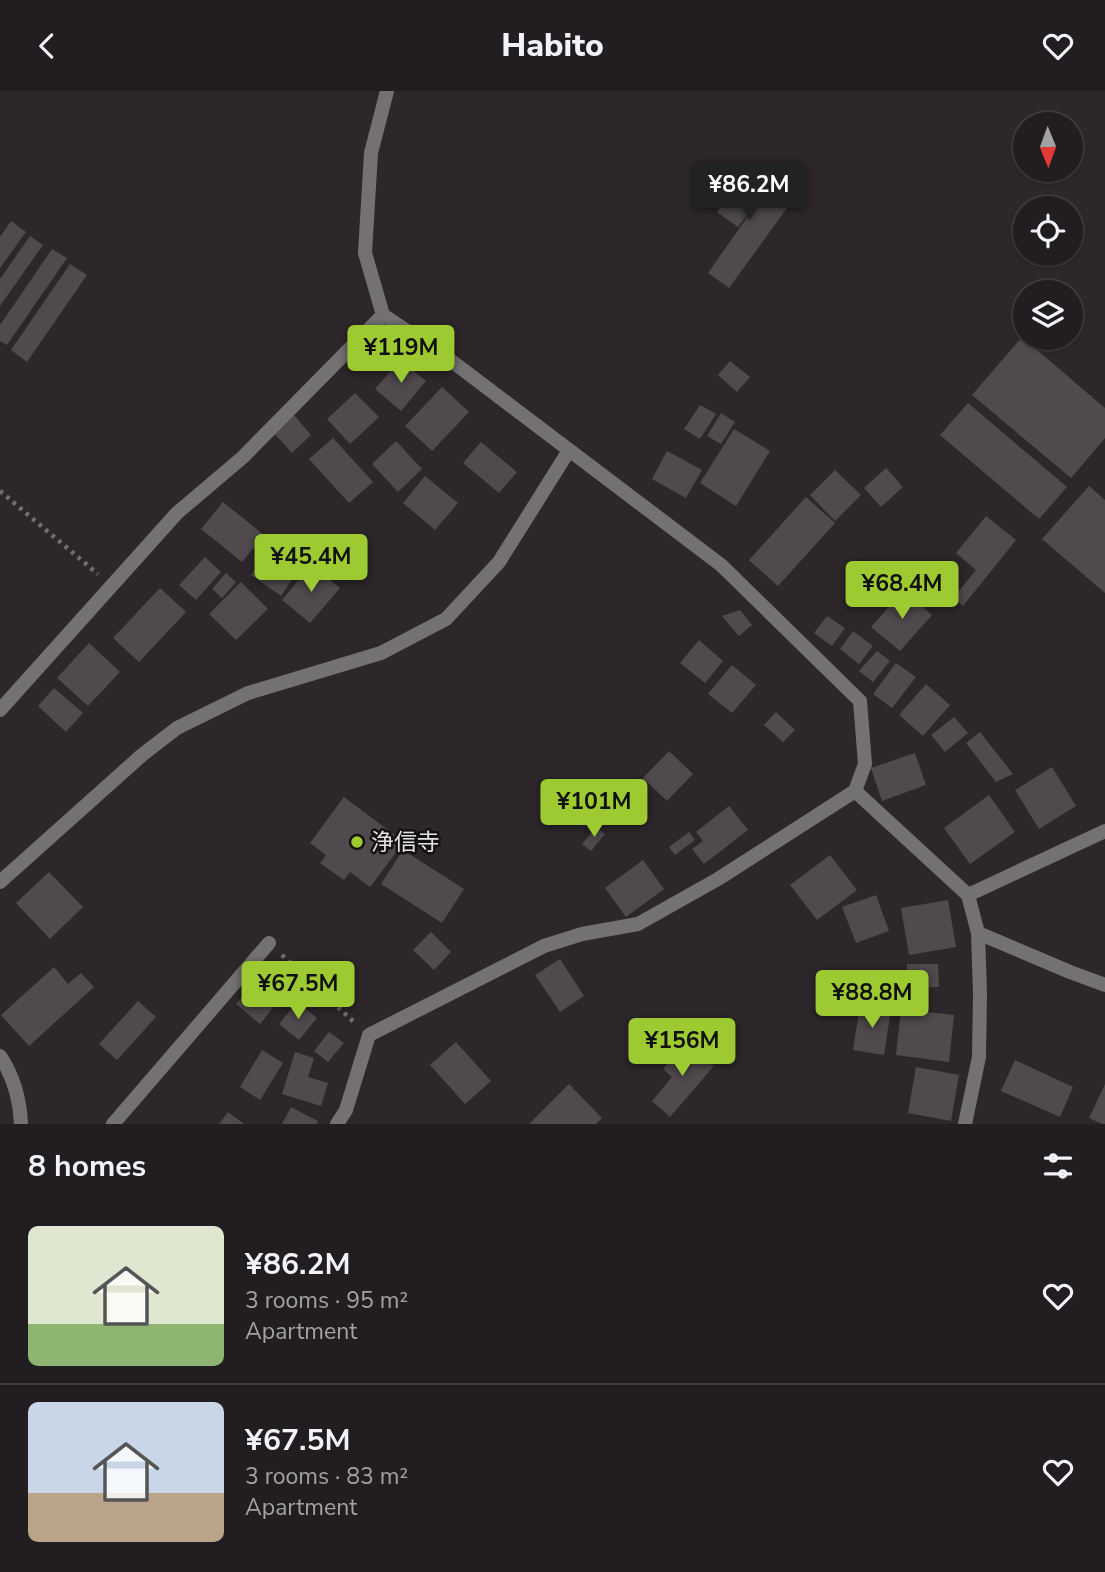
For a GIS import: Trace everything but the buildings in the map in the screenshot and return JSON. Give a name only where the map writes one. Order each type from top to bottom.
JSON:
[{"type":"street","points":[[337,1124],[345,1110],[369,1035],[544,946],[582,934],[638,924],[718,879],[855,792],[865,764],[860,701],[721,565],[445,356],[383,315],[365,253],[371,153],[387,91]]},
{"type":"street","points":[[0,710],[177,513],[243,457],[383,315]]},
{"type":"street","points":[[0,882],[142,755],[177,728],[248,693],[381,653],[446,619],[499,562],[568,451]]},
{"type":"street","points":[[855,792],[968,895],[978,933],[979,1057],[965,1124]]},
{"type":"street","points":[[968,895],[1105,831]]},
{"type":"street","points":[[978,933],[1105,985]]},
{"type":"street","points":[[113,1124],[269,943]]},
{"type":"street","points":[[0,1056],[12,1074],[21,1124]]},
{"type":"path","points":[[0,491],[112,586]]},
{"type":"path","points":[[269,943],[369,1035]]},
{"type":"place","name":"浄信寺","points":[[357,842]]}]
